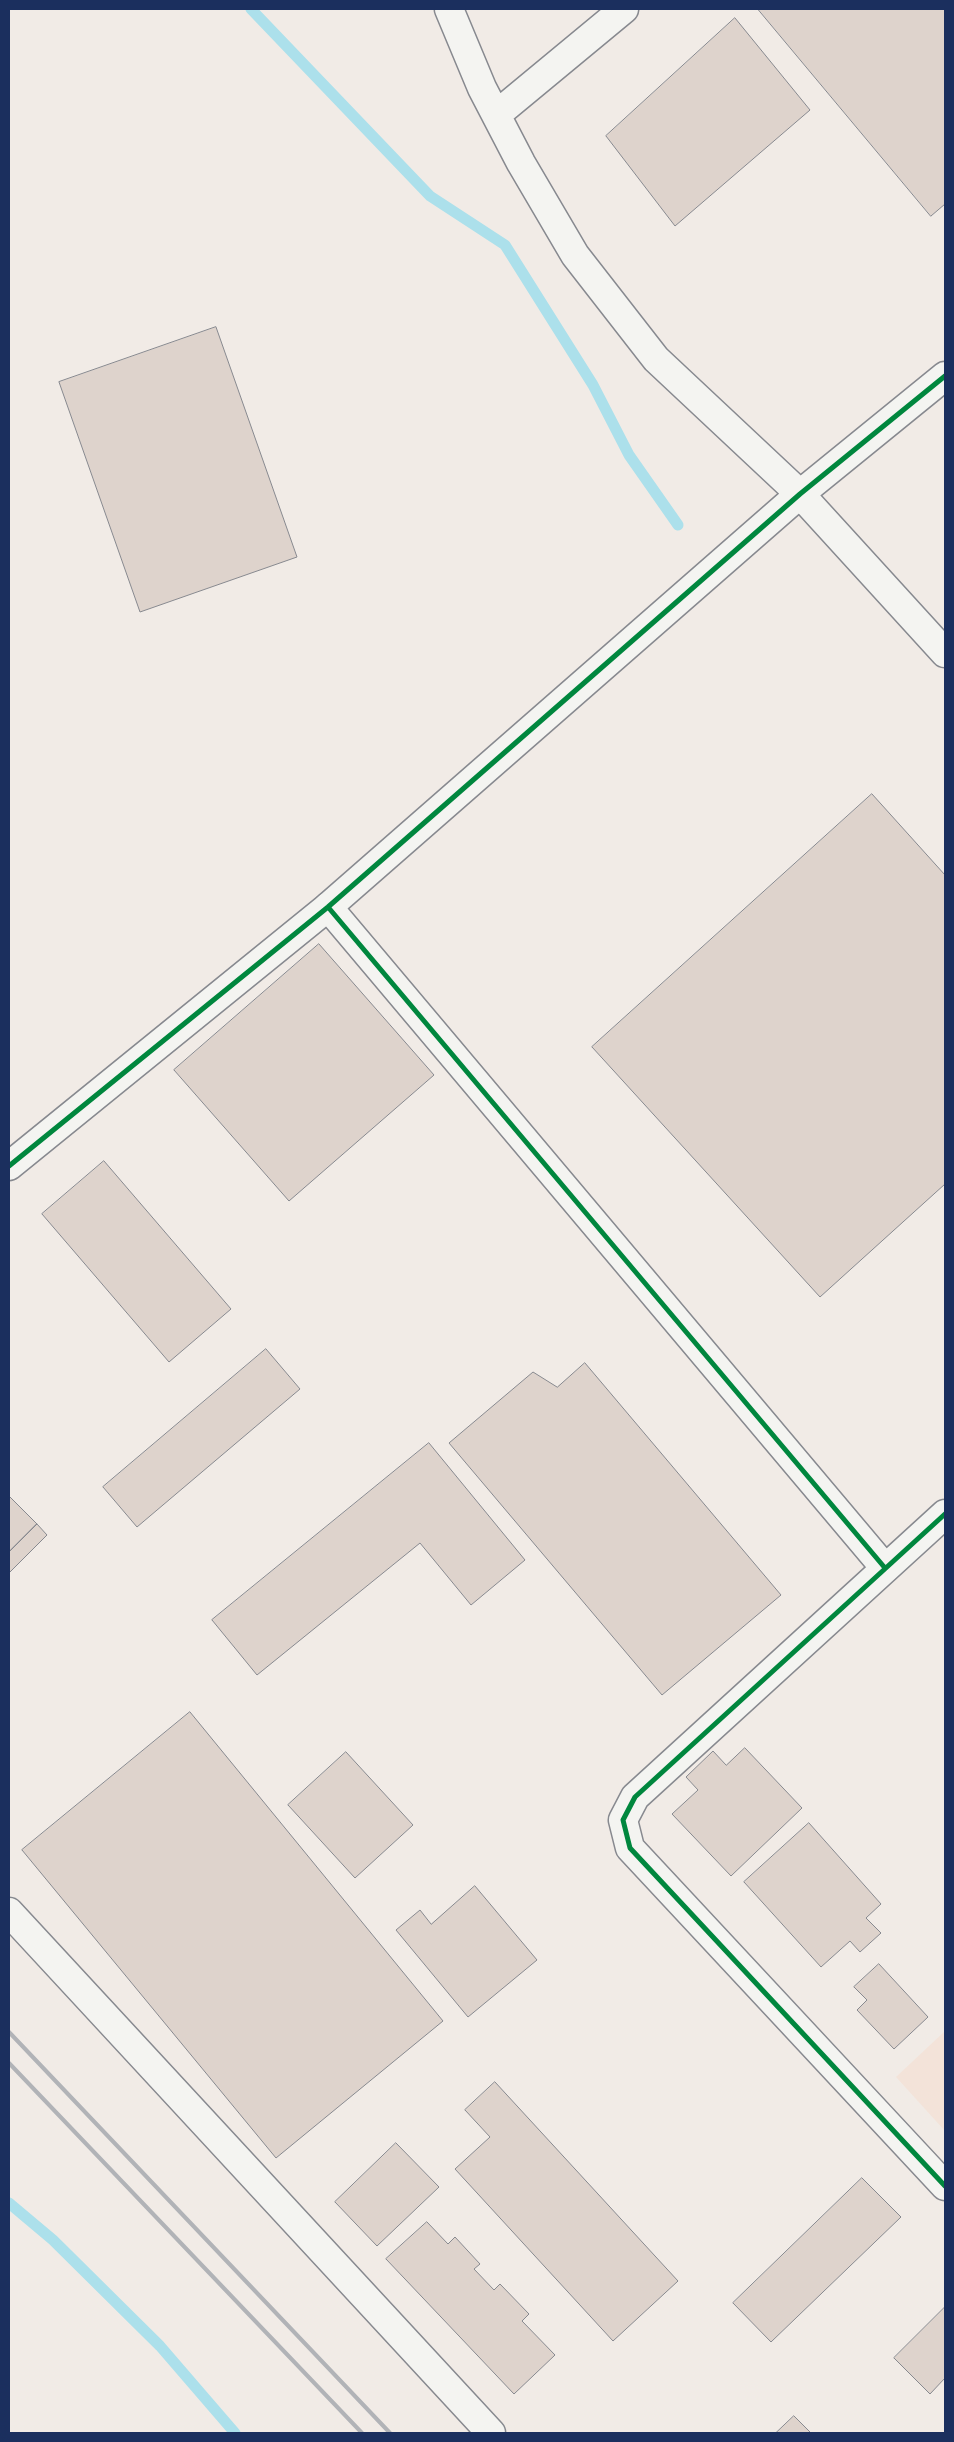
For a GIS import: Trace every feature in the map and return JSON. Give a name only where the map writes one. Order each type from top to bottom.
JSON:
[{"type":"street","points":[[449,9],[482,88],[521,163],[575,255],[656,359],[800,494],[945,653]]},
{"type":"street","points":[[496,115],[624,9]]},
{"type":"street","points":[[9,1166],[328,907],[800,494],[945,376]]},
{"type":"street","points":[[328,907],[885,1568]]},
{"type":"street","points":[[945,1514],[635,1798],[623,1820],[630,1848],[945,2186]]},
{"type":"street","points":[[9,1912],[491,2433]]},
{"type":"shaded area","points":[[945,2031],[945,2131],[896,2077]]},
{"type":"building","points":[[758,9],[945,9],[945,204],[931,216]]},
{"type":"building","points":[[735,18],[810,110],[675,226],[606,136]]},
{"type":"building","points":[[216,327],[297,557],[140,612],[59,382]]},
{"type":"building","points":[[872,794],[945,875],[945,1184],[820,1297],[592,1047]]},
{"type":"building","points":[[319,944],[434,1075],[289,1201],[174,1070]]},
{"type":"building","points":[[104,1161],[231,1309],[169,1362],[42,1214]]},
{"type":"building","points":[[266,1349],[300,1389],[137,1527],[103,1487]]},
{"type":"building","points":[[585,1363],[781,1595],[662,1695],[449,1443],[533,1372],[557,1387]]},
{"type":"building","points":[[429,1443],[525,1560],[471,1605],[420,1543],[257,1675],[212,1620]]},
{"type":"building","points":[[9,1496],[37,1524],[9,1552]]},
{"type":"building","points":[[37,1524],[47,1535],[9,1573],[9,1552]]},
{"type":"building","points":[[190,1712],[443,2021],[276,2158],[22,1850]]},
{"type":"building","points":[[745,1748],[802,1808],[731,1876],[672,1814],[698,1790],[686,1777],[713,1751],[726,1765]]},
{"type":"building","points":[[346,1752],[413,1825],[355,1878],[288,1805]]},
{"type":"building","points":[[809,1823],[881,1904],[866,1918],[881,1933],[860,1952],[850,1941],[821,1967],[744,1882]]},
{"type":"building","points":[[475,1886],[537,1960],[468,2017],[396,1930],[420,1910],[431,1924]]},
{"type":"building","points":[[879,1964],[928,2017],[894,2049],[857,2010],[867,2000],[854,1987]]},
{"type":"building","points":[[495,2082],[678,2281],[613,2341],[455,2169],[490,2137],[465,2110]]},
{"type":"building","points":[[396,2143],[439,2187],[377,2246],[335,2202]]},
{"type":"building","points":[[862,2178],[901,2217],[771,2342],[733,2303]]},
{"type":"building","points":[[427,2222],[448,2244],[455,2237],[480,2264],[474,2269],[494,2290],[500,2284],[529,2314],[522,2321],[555,2355],[514,2394],[386,2259]]},
{"type":"building","points":[[945,2307],[945,2378],[930,2394],[894,2358]]},
{"type":"building","points":[[794,2416],[811,2433],[776,2433]]},
{"type":"waterway","points":[[251,9],[430,196],[505,245],[593,385],[629,455],[678,525]]},
{"type":"waterway","points":[[9,2203],[53,2240],[160,2346],[235,2433]]},
{"type":"railway","points":[[9,2032],[390,2433]]},
{"type":"railway","points":[[9,2063],[362,2433]]},
{"type":"cycle path","points":[[9,1166],[328,907],[800,494],[945,376]]},
{"type":"cycle path","points":[[328,907],[885,1568]]},
{"type":"cycle path","points":[[945,1514],[635,1797],[623,1820],[630,1848],[945,2186]]}]
